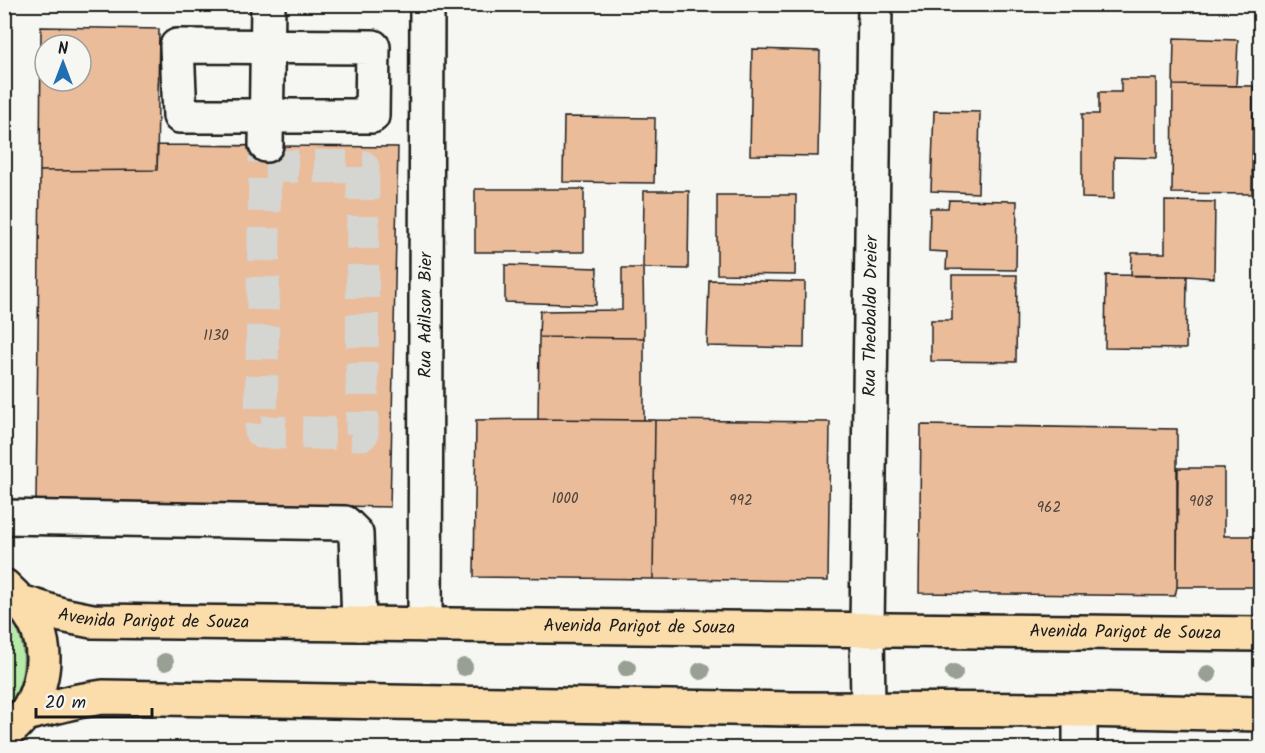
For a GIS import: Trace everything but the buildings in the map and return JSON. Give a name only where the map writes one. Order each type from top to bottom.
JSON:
[{"type":"main road","name":"Avenida Parigot de Souza","points":[[13,594],[62,615],[92,621],[1260,634]]},
{"type":"main road","name":"Avenida Parigot de Souza","points":[[13,594],[35,623],[42,648],[42,673],[36,695],[15,724]]},
{"type":"main road","name":"Avenida Parigot de Souza","points":[[15,724],[78,701],[103,698],[1260,714]]},
{"type":"street","points":[[266,131],[268,4]]},
{"type":"street","name":"Rua Adilson Bier","points":[[425,625],[428,4]]},
{"type":"street","name":"Rua Theobaldo Dreier","points":[[868,708],[867,629],[876,4]]},
{"type":"street","points":[[177,46],[267,47],[373,47],[372,116],[266,131],[180,116],[177,46]]},
{"type":"street","points":[[4,517],[345,523],[356,534],[359,624]]},
{"type":"street","points":[[1080,710],[1080,748]]},
{"type":"green space","points":[[4,611],[13,621],[19,633],[24,660],[19,687],[5,709]]},
{"type":"tunnel","points":[[265,166],[363,167],[362,434],[261,432],[265,166],[266,145]]}]
